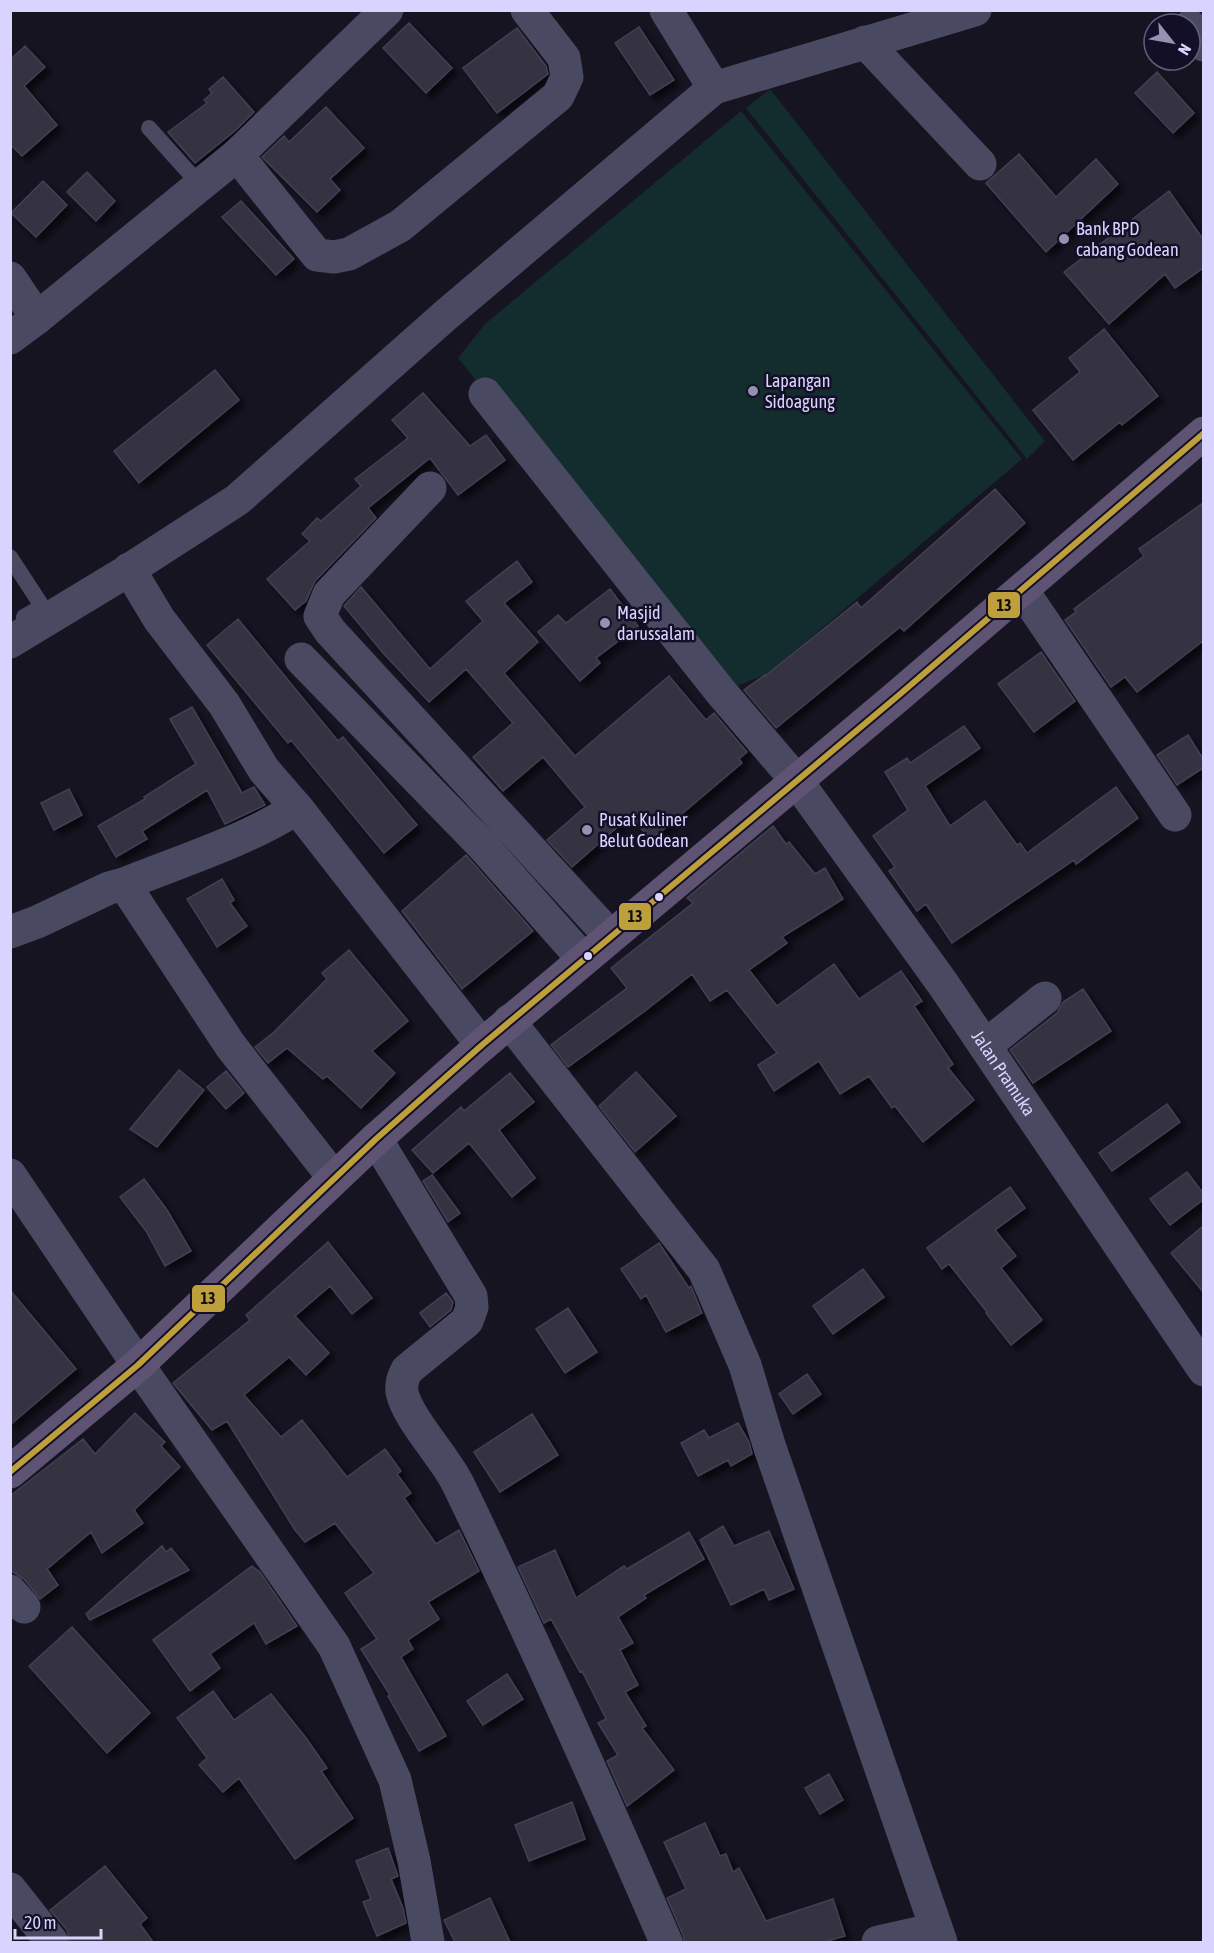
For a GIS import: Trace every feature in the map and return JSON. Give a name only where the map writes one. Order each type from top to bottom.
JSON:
[{"type":"main road","points":[[10,1472],[138,1365],[376,1139],[509,1021],[1022,590],[1203,433]]},
{"type":"street","points":[[10,338],[237,155],[387,10]]},
{"type":"street","points":[[237,155],[317,255],[334,258],[349,254],[400,226],[558,96],[567,77],[564,58],[527,10]]},
{"type":"street","points":[[666,10],[714,88]]},
{"type":"street","points":[[12,635],[129,569],[237,500],[456,307],[714,88],[975,10]]},
{"type":"street","points":[[865,42],[980,164]]},
{"type":"street","points":[[10,278],[37,318]]},
{"type":"street","name":"Jalan Pramuka","points":[[485,394],[720,691],[796,780],[943,984],[1203,1370]]},
{"type":"street","points":[[430,488],[329,594],[320,616],[330,631],[610,936]]},
{"type":"street","points":[[129,569],[159,619],[224,704],[264,770],[297,808],[482,1045]]},
{"type":"street","points":[[1022,590],[1175,815]]},
{"type":"street","points":[[301,659],[482,844],[583,959]]},
{"type":"street","points":[[10,932],[37,922],[109,888],[216,849],[280,819],[297,808]]},
{"type":"street","points":[[124,884],[230,1045],[334,1178]]},
{"type":"street","points":[[985,1046],[1045,998]]},
{"type":"street","points":[[509,1021],[704,1270],[745,1365],[769,1445],[938,1936],[878,1942]]},
{"type":"street","points":[[376,1139],[471,1296],[472,1307],[467,1321],[407,1370],[402,1381],[402,1393],[408,1408],[457,1481],[666,1942]]},
{"type":"street","points":[[10,1175],[138,1365],[334,1646],[395,1779],[414,1862],[428,1942]]},
{"type":"street","points":[[10,1889],[52,1942]]},
{"type":"lane","points":[[149,128],[201,186]]},
{"type":"lane","points":[[10,557],[40,603],[38,609],[12,635]]},
{"type":"green space","points":[[770,89],[1045,441],[1027,459],[746,108]]},
{"type":"green space","name":"Lapangan Sidoagung","points":[[741,111],[1022,459],[769,673],[725,691],[458,358],[485,324]]},
{"type":"building","points":[[409,23],[452,68],[426,93],[383,48]]},
{"type":"building","points":[[639,27],[674,80],[650,95],[615,43]]},
{"type":"building","points":[[517,28],[546,66],[548,74],[497,113],[463,68]]},
{"type":"building","points":[[25,46],[45,67],[24,86],[57,125],[22,156],[10,144],[10,60]]},
{"type":"building","points":[[1157,72],[1194,113],[1173,133],[1135,93]]},
{"type":"building","points":[[223,77],[254,112],[236,130],[195,163],[168,132],[207,103],[204,100],[212,93],[209,89]]},
{"type":"building","points":[[326,107],[364,148],[330,179],[340,190],[317,212],[262,157],[284,136],[289,142]]},
{"type":"building","points":[[1019,154],[1056,197],[1096,159],[1118,184],[1046,252],[986,183]]},
{"type":"building","points":[[87,172],[115,201],[96,221],[67,192]]},
{"type":"building","points":[[43,181],[67,205],[36,237],[11,213]]},
{"type":"building","points":[[1169,191],[1203,239],[1203,268],[1175,288],[1165,274],[1109,324],[1064,272]]},
{"type":"building","points":[[241,201],[294,259],[276,275],[222,217]]},
{"type":"building","points":[[1104,329],[1158,396],[1122,425],[1120,422],[1073,460],[1033,410],[1080,372],[1069,358]]},
{"type":"building","points":[[215,370],[239,400],[139,483],[114,451]]},
{"type":"building","points":[[423,393],[470,446],[486,435],[505,460],[458,495],[430,458],[368,508],[376,518],[315,581],[306,601],[295,610],[267,579],[310,541],[302,534],[317,518],[321,521],[361,486],[355,479],[408,438],[392,420]]},
{"type":"building","points":[[995,489],[1025,523],[904,631],[900,627],[776,728],[744,690],[765,676],[857,602],[861,608]]},
{"type":"building","points":[[1203,503],[1203,641],[1137,692],[1125,677],[1111,687],[1065,620],[1076,612],[1074,609],[1144,556],[1139,549]]},
{"type":"building","points":[[517,561],[532,582],[504,603],[538,642],[504,673],[575,756],[669,676],[706,720],[714,713],[747,752],[739,759],[742,763],[651,840],[630,816],[572,867],[547,840],[585,807],[543,757],[503,791],[473,757],[513,723],[466,669],[429,702],[384,654],[344,606],[361,587],[430,669],[483,621],[466,601]]},
{"type":"building","points":[[610,589],[638,626],[596,658],[600,663],[580,681],[538,632],[558,615],[566,623]]},
{"type":"building","points":[[238,619],[338,741],[343,737],[417,825],[384,853],[291,740],[288,743],[207,645]]},
{"type":"building","points":[[1041,652],[1075,701],[1034,732],[998,684]]},
{"type":"building","points":[[192,707],[242,793],[254,787],[265,805],[225,824],[207,790],[142,831],[147,839],[116,857],[98,826],[145,799],[144,797],[196,764],[170,719]]},
{"type":"building","points":[[964,726],[980,748],[925,786],[950,826],[985,801],[1017,845],[1020,843],[1027,853],[1116,787],[1138,818],[1076,864],[1074,860],[952,943],[926,904],[917,911],[889,871],[895,867],[873,836],[908,810],[885,772],[907,758],[910,763]]},
{"type":"building","points":[[1188,735],[1203,759],[1203,768],[1177,785],[1157,755]]},
{"type":"building","points":[[69,789],[82,815],[54,830],[41,803]]},
{"type":"building","points":[[773,826],[786,844],[789,842],[815,874],[825,868],[843,899],[782,937],[787,943],[749,970],[777,1006],[834,964],[859,999],[901,971],[922,1001],[914,1006],[953,1064],[948,1068],[974,1100],[923,1142],[895,1106],[892,1108],[869,1076],[840,1094],[819,1061],[774,1091],[758,1065],[777,1053],[727,990],[710,1001],[692,974],[568,1067],[551,1045],[627,988],[611,968],[693,903],[687,898]]},
{"type":"building","points":[[466,855],[533,931],[462,989],[402,911]]},
{"type":"building","points":[[222,879],[234,900],[230,903],[247,926],[217,947],[187,899]]},
{"type":"building","points":[[349,950],[408,1021],[372,1051],[395,1073],[361,1108],[327,1076],[323,1079],[287,1048],[268,1063],[255,1047],[274,1032],[327,979],[322,973]]},
{"type":"building","points":[[1083,989],[1111,1031],[1033,1083],[1010,1050],[1057,1013],[1063,1002]]},
{"type":"building","points":[[179,1070],[204,1090],[157,1147],[130,1129]]},
{"type":"building","points":[[226,1071],[244,1093],[226,1109],[207,1087]]},
{"type":"building","points":[[636,1072],[676,1116],[635,1152],[599,1106]]},
{"type":"building","points":[[510,1073],[534,1102],[499,1130],[535,1178],[512,1197],[469,1143],[433,1173],[412,1150],[461,1107],[464,1111]]},
{"type":"building","points":[[1167,1104],[1180,1122],[1112,1171],[1099,1153]]},
{"type":"building","points":[[1187,1172],[1203,1193],[1203,1200],[1170,1225],[1150,1199]]},
{"type":"building","points":[[432,1175],[460,1213],[448,1222],[423,1181]]},
{"type":"building","points":[[144,1179],[167,1210],[191,1251],[165,1266],[146,1231],[120,1197]]},
{"type":"building","points":[[1010,1187],[1025,1208],[995,1230],[1016,1256],[1001,1268],[1042,1320],[1011,1345],[949,1264],[942,1269],[927,1248]]},
{"type":"building","points":[[1203,1226],[1203,1292],[1171,1253]]},
{"type":"building","points":[[328,1242],[372,1298],[352,1314],[330,1286],[295,1316],[329,1353],[306,1375],[289,1357],[244,1395],[281,1437],[302,1420],[347,1477],[385,1449],[401,1471],[397,1474],[411,1493],[404,1498],[436,1544],[459,1530],[479,1571],[428,1602],[439,1619],[408,1640],[413,1649],[401,1657],[446,1736],[419,1751],[388,1696],[390,1695],[361,1649],[377,1639],[345,1593],[374,1573],[335,1523],[305,1542],[295,1530],[227,1421],[212,1430],[173,1383],[250,1320],[246,1315]]},
{"type":"building","points":[[659,1243],[689,1288],[691,1286],[702,1313],[666,1332],[646,1295],[641,1299],[621,1269]]},
{"type":"building","points":[[863,1269],[884,1297],[833,1334],[813,1306]]},
{"type":"building","points":[[10,1290],[76,1369],[10,1425]]},
{"type":"building","points":[[446,1293],[453,1302],[451,1310],[430,1327],[420,1313]]},
{"type":"building","points":[[568,1308],[597,1352],[565,1373],[536,1329]]},
{"type":"building","points":[[807,1374],[821,1394],[793,1414],[779,1394]]},
{"type":"building","points":[[135,1413],[165,1442],[161,1446],[180,1467],[134,1510],[143,1523],[102,1553],[91,1532],[47,1569],[58,1585],[40,1599],[24,1579],[10,1570],[10,1496],[83,1439],[95,1454]]},
{"type":"building","points":[[532,1414],[558,1455],[500,1492],[474,1452]]},
{"type":"building","points":[[738,1423],[749,1442],[752,1454],[731,1466],[728,1460],[698,1476],[681,1443],[704,1430],[709,1438]]},
{"type":"building","points":[[723,1526],[734,1546],[769,1531],[794,1589],[769,1600],[764,1589],[731,1605],[700,1540]]},
{"type":"building","points":[[689,1532],[704,1559],[644,1595],[646,1598],[618,1617],[633,1643],[620,1650],[638,1685],[625,1692],[646,1726],[642,1728],[674,1770],[627,1806],[607,1761],[618,1755],[598,1723],[606,1719],[582,1671],[580,1672],[551,1619],[544,1623],[518,1567],[555,1550],[576,1598],[624,1566],[627,1569]]},
{"type":"building","points":[[162,1546],[166,1552],[171,1548],[189,1570],[90,1620],[86,1614]]},
{"type":"building","points":[[252,1566],[260,1572],[297,1626],[266,1644],[254,1623],[210,1654],[220,1668],[190,1691],[153,1640]]},
{"type":"building","points":[[72,1627],[150,1713],[107,1753],[29,1666]]},
{"type":"building","points":[[507,1674],[523,1699],[483,1725],[467,1701]]},
{"type":"building","points":[[213,1691],[234,1720],[271,1694],[327,1768],[321,1771],[353,1818],[295,1859],[239,1778],[223,1792],[199,1765],[207,1758],[177,1718]]},
{"type":"building","points":[[829,1774],[843,1800],[820,1814],[805,1788]]},
{"type":"building","points":[[572,1802],[585,1839],[529,1861],[515,1825]]},
{"type":"building","points":[[705,1823],[720,1856],[726,1854],[733,1872],[739,1868],[766,1921],[833,1899],[845,1936],[824,1942],[684,1942],[667,1898],[686,1889],[664,1842]]},
{"type":"building","points":[[388,1848],[398,1876],[391,1879],[403,1908],[406,1923],[377,1936],[363,1902],[371,1899],[356,1861]]},
{"type":"building","points":[[105,1866],[147,1918],[140,1924],[153,1942],[70,1942],[67,1930],[50,1910]]},
{"type":"building","points":[[490,1898],[510,1942],[455,1942],[444,1920]]},
{"type":"transit line","name":"13","points":[[10,1472],[138,1365],[376,1139],[482,1045],[899,695],[1204,433]]},
{"type":"place","name":"Bank BPD cabang Godean","points":[[1064,239]]},
{"type":"place","name":"Lapangan Sidoagung","points":[[753,391]]},
{"type":"place","name":"Masjid darussalam","points":[[605,623]]},
{"type":"place","name":"Pusat Kuliner Belut Godean","points":[[587,830]]}]
